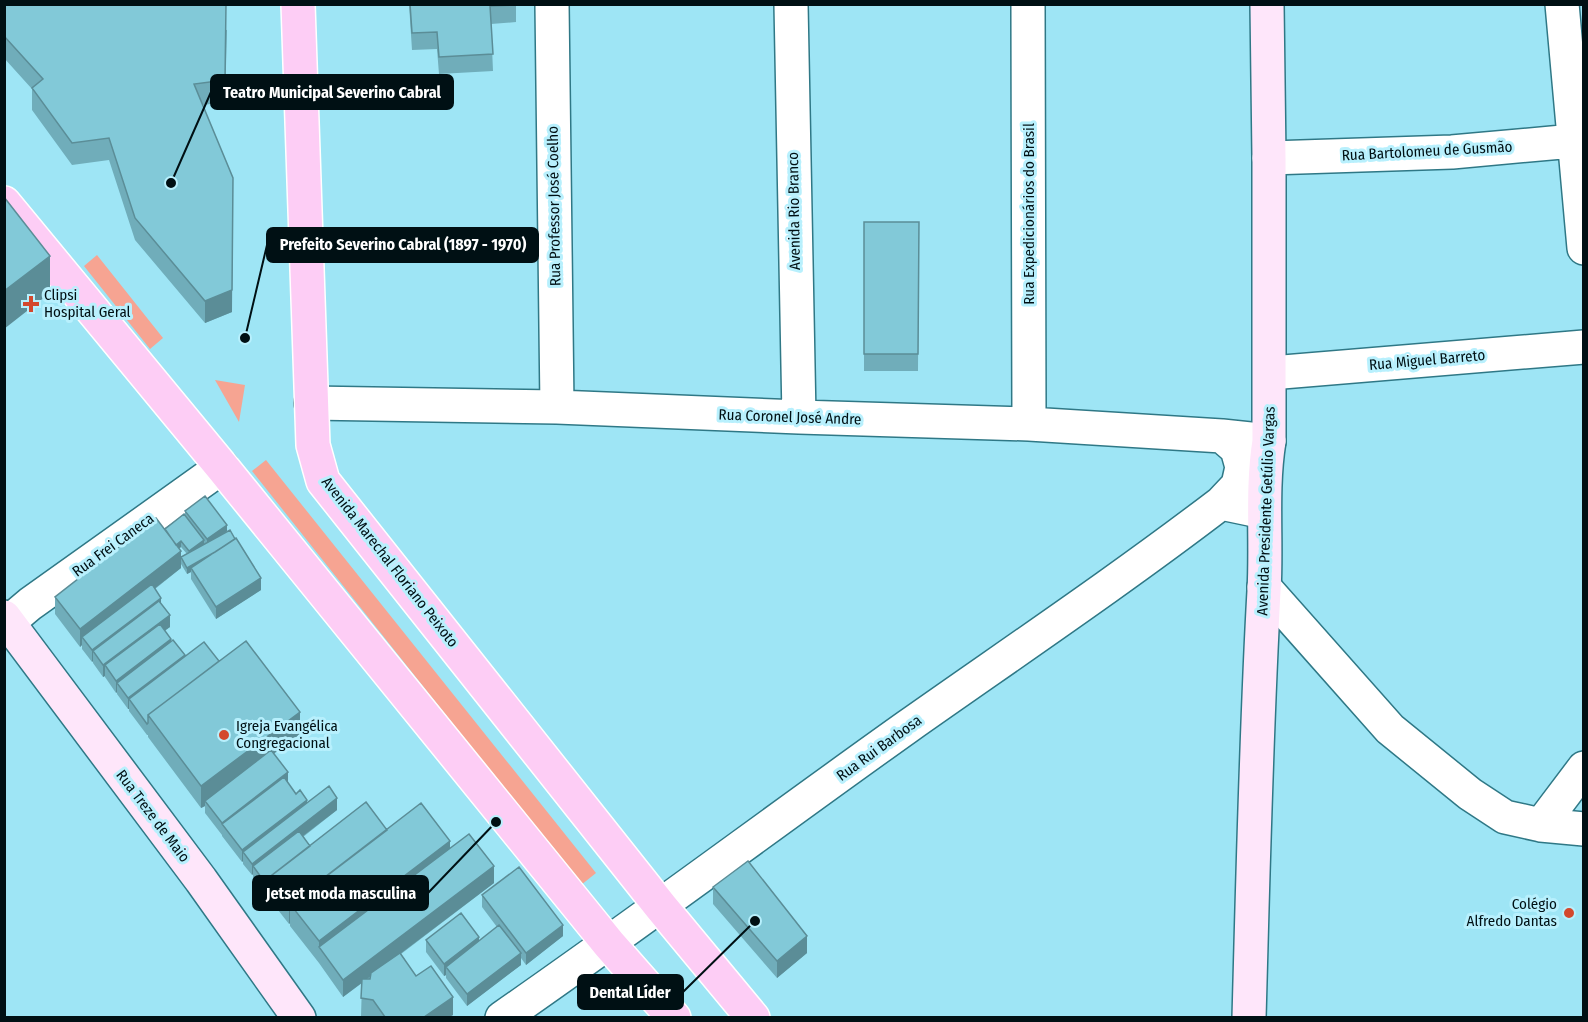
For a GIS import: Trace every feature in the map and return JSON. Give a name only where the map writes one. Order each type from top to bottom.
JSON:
[{"type":"main road","name":"Avenida Marechal Floriano Peixoto","points":[[298,4],[313,445],[324,481],[661,907],[753,1017]]},
{"type":"main road","name":"Avenida Presidente Getúlio Vargas","points":[[1249,1017],[1257,724],[1264,587],[1264,512],[1269,441],[1267,4]]},
{"type":"main road","points":[[4,203],[222,467],[609,944],[674,1017]]},
{"type":"main road","name":"Rua Treze de Maio","points":[[6,622],[194,871],[298,1017]]},
{"type":"street","name":"Rua Professor José Coelho","points":[[552,4],[557,407]]},
{"type":"street","name":"Avenida Rio Branco","points":[[790,4],[799,417]]},
{"type":"street","name":"Rua Expedicionários do Brasil","points":[[1028,4],[1029,424]]},
{"type":"street","points":[[1563,4],[1578,140],[1584,248]]},
{"type":"street","name":"Rua Bartolomeu de Gusmão","points":[[1269,158],[1452,152],[1578,140]]},
{"type":"street","name":"Rua Miguel Barreto","points":[[1270,373],[1584,347]]},
{"type":"street","name":"Rua Coronel José Andre","points":[[311,403],[557,407],[1029,424],[1222,435],[1269,441]]},
{"type":"street","name":"Rua Rui Barbosa","points":[[502,1017],[609,944],[907,728],[1150,558],[1221,503],[1238,485],[1242,467],[1237,449],[1222,435]]},
{"type":"street","name":"Rua Frei Caneca","points":[[6,622],[222,467]]},
{"type":"street","points":[[1221,503],[1264,512]]},
{"type":"street","points":[[1264,587],[1390,729],[1470,794],[1505,817],[1540,825],[1584,829]]},
{"type":"street","points":[[1540,825],[1584,768]]},
{"type":"shaded area","points":[[97,255],[163,338],[150,349],[84,266]]},
{"type":"shaded area","points":[[215,380],[245,385],[239,422]]},
{"type":"shaded area","points":[[266,460],[596,873],[581,885],[252,471]]},
{"type":"building","points":[[4,4],[226,4],[225,80],[194,84],[233,178],[232,290],[205,301],[135,218],[109,138],[72,143],[32,88],[43,79],[4,36]]},
{"type":"building","points":[[410,4],[516,5],[490,6],[493,54],[439,57],[437,32],[412,33]]},
{"type":"building","points":[[4,197],[50,256],[4,291]]},
{"type":"building","points":[[864,222],[919,222],[918,354],[864,354]]},
{"type":"building","points":[[205,496],[227,525],[207,539],[185,511]]},
{"type":"building","points":[[184,514],[204,540],[189,551],[181,541],[176,545],[165,529]]},
{"type":"building","points":[[156,518],[181,551],[80,629],[55,597]]},
{"type":"building","points":[[230,530],[235,539],[187,568],[181,557]]},
{"type":"building","points":[[236,538],[261,578],[216,607],[191,568]]},
{"type":"building","points":[[152,584],[161,598],[92,650],[82,637]]},
{"type":"building","points":[[159,601],[170,615],[103,665],[93,651]]},
{"type":"building","points":[[160,624],[171,639],[116,681],[105,665]]},
{"type":"building","points":[[173,640],[185,655],[128,698],[117,683]]},
{"type":"building","name":"Igreja Evangélica Congregacional","points":[[246,641],[300,712],[201,786],[148,715]]},
{"type":"building","points":[[204,642],[219,661],[148,715],[147,724],[129,699]]},
{"type":"building","points":[[271,750],[288,772],[222,823],[205,801]]},
{"type":"building","points":[[284,777],[296,794],[300,790],[307,800],[242,850],[222,824]]},
{"type":"building","points":[[329,786],[337,798],[252,864],[243,852]]},
{"type":"building","points":[[366,802],[387,830],[289,907],[267,879]]},
{"type":"building","points":[[421,803],[450,841],[319,941],[290,904]]},
{"type":"building","points":[[299,831],[310,846],[267,879],[266,884],[253,866]]},
{"type":"building","points":[[469,834],[494,866],[343,980],[319,947]]},
{"type":"building","points":[[748,861],[807,936],[777,961],[713,887]]},
{"type":"building","points":[[519,867],[563,925],[526,953],[482,895]]},
{"type":"building","points":[[461,913],[479,937],[444,964],[426,940]]},
{"type":"building","points":[[499,925],[521,953],[467,994],[446,967]]},
{"type":"building","points":[[400,953],[416,976],[431,966],[453,997],[424,1017],[385,1017],[373,1000],[361,998],[362,979],[370,979],[371,973]]},
{"type":"place","name":"Teatro Municipal Severino Cabral","points":[[171,183]]},
{"type":"place","name":"Clipsi Hospital Geral","points":[[31,304]]},
{"type":"place","name":"Prefeito Severino Cabral (1897 - 1970)","points":[[245,338]]},
{"type":"place","name":"Igreja Evangélica Congregacional","points":[[224,735]]},
{"type":"place","name":"Jetset moda masculina","points":[[496,822]]},
{"type":"place","name":"Colégio Alfredo Dantas","points":[[1569,913]]},
{"type":"place","name":"Dental Líder","points":[[755,921]]}]
